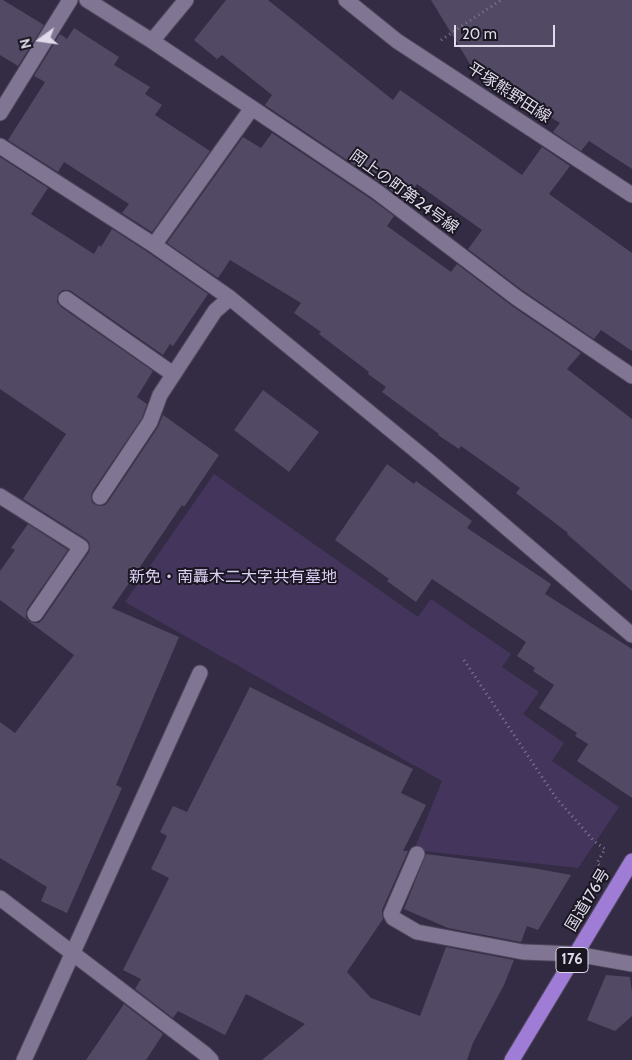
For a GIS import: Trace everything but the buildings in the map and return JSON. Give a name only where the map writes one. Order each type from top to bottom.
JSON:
[{"type":"highway","name":"国道176号","points":[[512,1060],[632,861]]},
{"type":"street","points":[[0,113],[70,0]]},
{"type":"street","name":"岡上の町第24号線","points":[[87,0],[152,41],[376,191],[517,298],[632,376]]},
{"type":"street","points":[[152,41],[186,0]]},
{"type":"street","name":"平塚熊野田線","points":[[346,0],[397,41],[632,195]]},
{"type":"street","points":[[154,244],[252,108]]},
{"type":"street","points":[[0,146],[154,244],[230,298],[431,462],[632,634]]},
{"type":"street","points":[[100,498],[150,422],[160,395],[173,374],[215,311],[230,298]]},
{"type":"street","points":[[66,299],[173,374]]},
{"type":"street","points":[[0,496],[81,547],[34,614]]},
{"type":"street","points":[[24,1060],[200,673]]},
{"type":"street","points":[[416,854],[390,914],[393,918],[417,932],[523,952],[576,954],[632,964]]},
{"type":"street","points":[[0,898],[211,1060]]},
{"type":"path","points":[[426,60],[437,42],[501,0]]},
{"type":"path","points":[[464,660],[556,798],[605,850]]},
{"type":"green space","name":"新免・南轟木二大字共有墓地","points":[[214,474],[418,617],[431,599],[511,654],[502,667],[539,692],[523,714],[564,743],[552,761],[619,807],[578,868],[414,850],[442,781],[125,602]]}]
